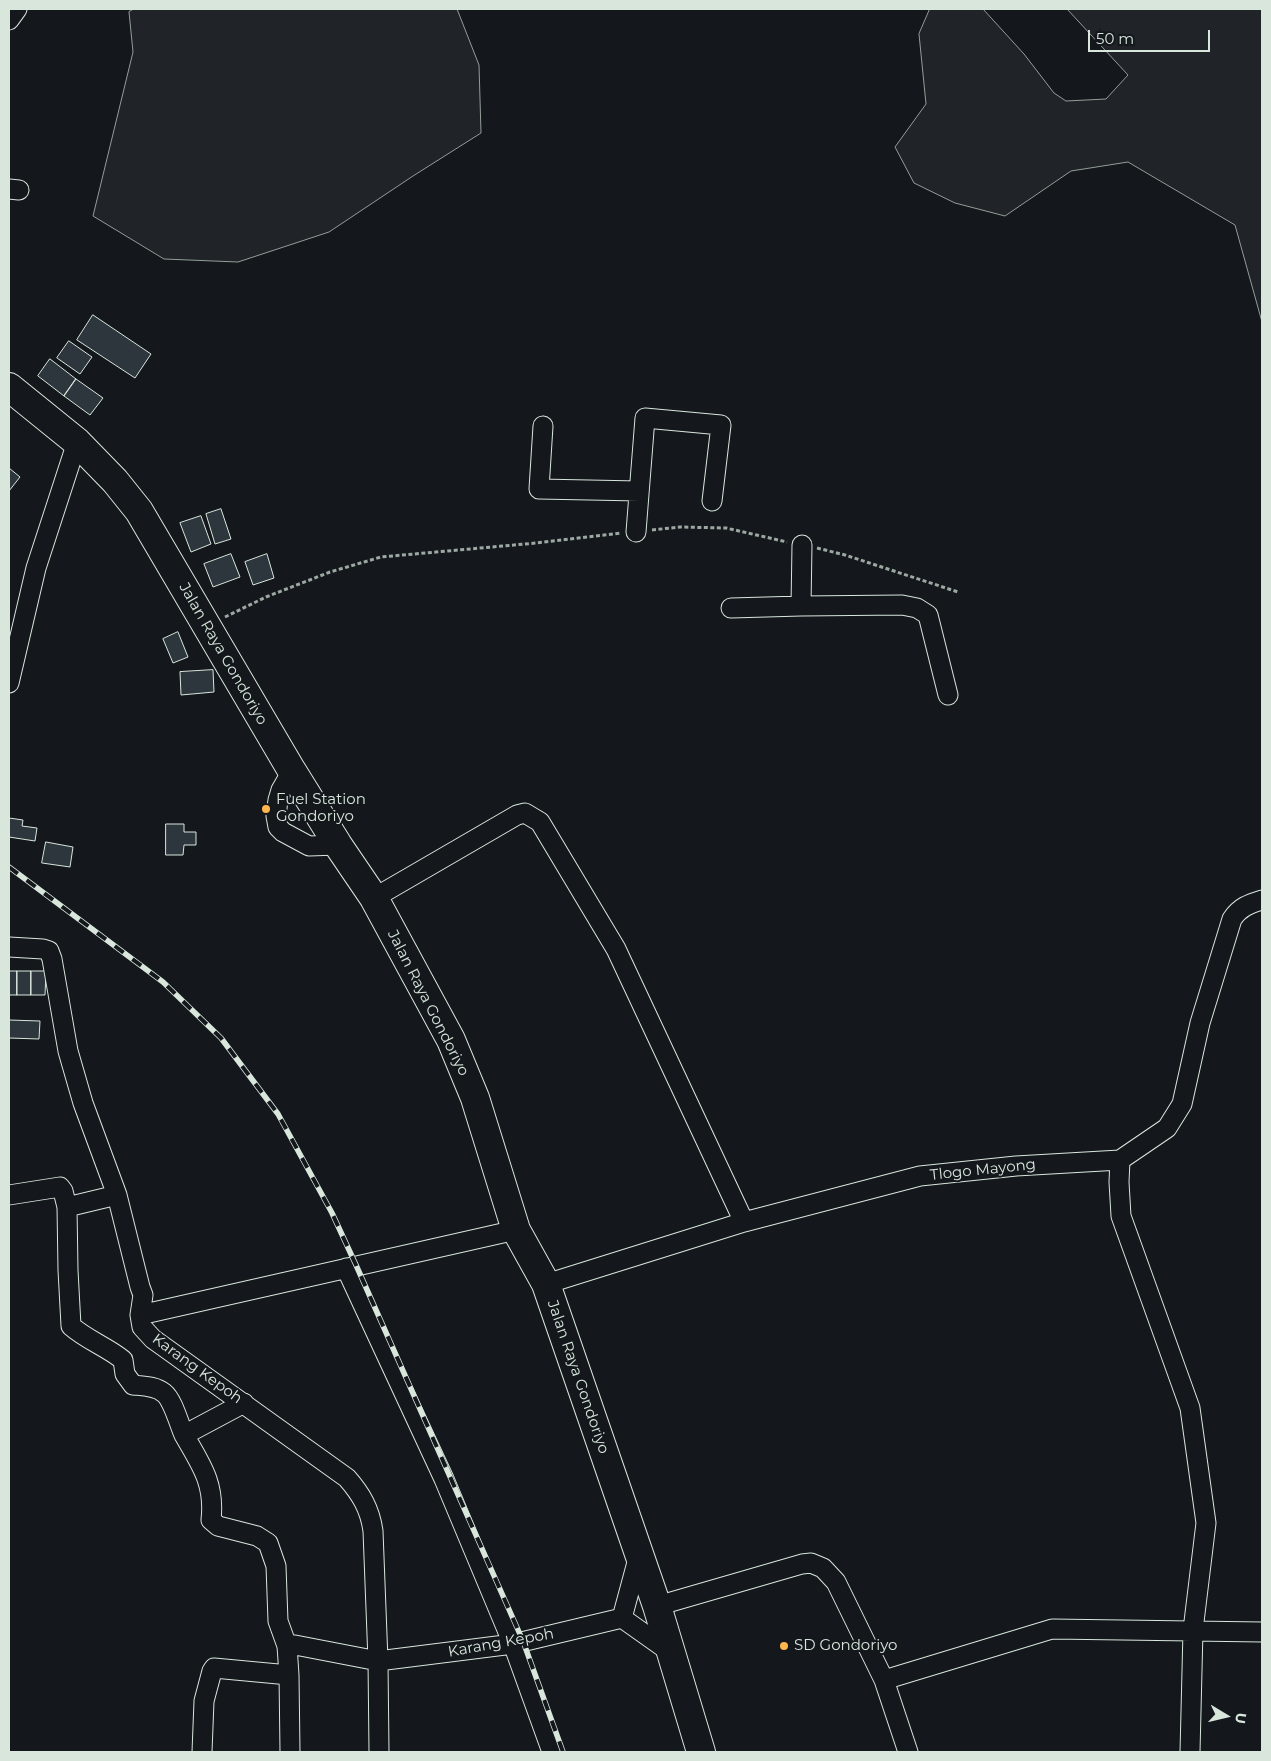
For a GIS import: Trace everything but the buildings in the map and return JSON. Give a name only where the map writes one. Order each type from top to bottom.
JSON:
[{"type":"highway","name":"Jalan Raya Gondoriyo","points":[[13,390],[77,442],[115,481],[139,511],[292,770],[338,845],[374,898],[450,1040],[475,1098],[516,1230],[546,1284],[657,1606],[701,1752]]},
{"type":"street","points":[[9,20],[17,9]]},
{"type":"street","points":[[636,532],[645,418],[720,424],[712,501]]},
{"type":"street","points":[[543,426],[540,489],[639,491]]},
{"type":"street","points":[[10,674],[36,568],[77,442]]},
{"type":"street","points":[[801,606],[802,545]]},
{"type":"street","points":[[731,608],[902,605],[917,608],[928,615],[948,695]]},
{"type":"street","points":[[292,770],[281,790],[278,800],[276,816],[278,827],[282,832],[309,846],[338,845]]},
{"type":"street","points":[[374,898],[517,815],[525,813],[540,822],[616,949],[744,1222]]},
{"type":"street","points":[[1190,1752],[1193,1630],[1206,1524],[1190,1408],[1121,1216],[1120,1160],[1167,1128],[1182,1104],[1200,1023],[1232,919],[1246,905],[1262,900]]},
{"type":"street","points":[[9,947],[49,951],[55,973],[68,1051],[83,1102],[117,1195],[143,1294],[140,1315]]},
{"type":"street","name":"Tlogo Mayong","points":[[546,1284],[744,1222],[920,1176],[1016,1166],[1120,1160]]},
{"type":"street","points":[[9,1195],[60,1187],[63,1191],[68,1207],[68,1270],[71,1326],[77,1332],[112,1351],[123,1360],[125,1374],[133,1385],[150,1387],[163,1392],[169,1399],[184,1435],[206,1473],[213,1502],[211,1520],[218,1526],[257,1536],[268,1543],[276,1566],[278,1621],[287,1646],[290,1752]]},
{"type":"street","points":[[68,1207],[117,1195]]},
{"type":"street","name":"Karang Kepoh","points":[[379,1752],[373,1531],[371,1516],[365,1503],[347,1478],[153,1339],[142,1327],[140,1315],[516,1230]]},
{"type":"street","points":[[346,1268],[444,1480],[513,1644],[552,1752]]},
{"type":"street","points":[[184,1435],[244,1403]]},
{"type":"street","points":[[639,1555],[622,1618],[670,1652]]},
{"type":"street","points":[[657,1606],[802,1564],[818,1565],[836,1582],[884,1680],[908,1752]]},
{"type":"street","name":"Karang Kepoh","points":[[378,1661],[513,1644],[622,1618]]},
{"type":"street","points":[[884,1680],[1052,1629],[1262,1632]]},
{"type":"street","points":[[287,1646],[295,1645],[378,1661]]},
{"type":"street","points":[[202,1752],[204,1701],[214,1668],[289,1674]]},
{"type":"path","points":[[206,626],[266,596],[330,572],[381,557],[536,543],[680,527],[726,528],[845,555],[958,592]]},
{"type":"shaded area","points":[[134,9],[457,9],[479,65],[481,133],[329,232],[238,262],[164,259],[93,216],[133,52],[129,12]]},
{"type":"shaded area","points":[[930,9],[983,9],[1024,54],[1054,93],[1066,101],[1106,99],[1128,75],[1067,9],[1262,9],[1262,322],[1235,225],[1128,162],[1071,171],[1005,216],[955,203],[914,183],[895,147],[926,104],[919,34]]},
{"type":"railway","points":[[9,867],[163,982],[221,1038],[278,1114],[332,1213],[356,1265],[523,1641],[563,1752]]},
{"type":"place","name":"Fuel Station Gondoriyo","points":[[266,809]]},
{"type":"place","name":"SD Gondoriyo","points":[[784,1646]]}]
